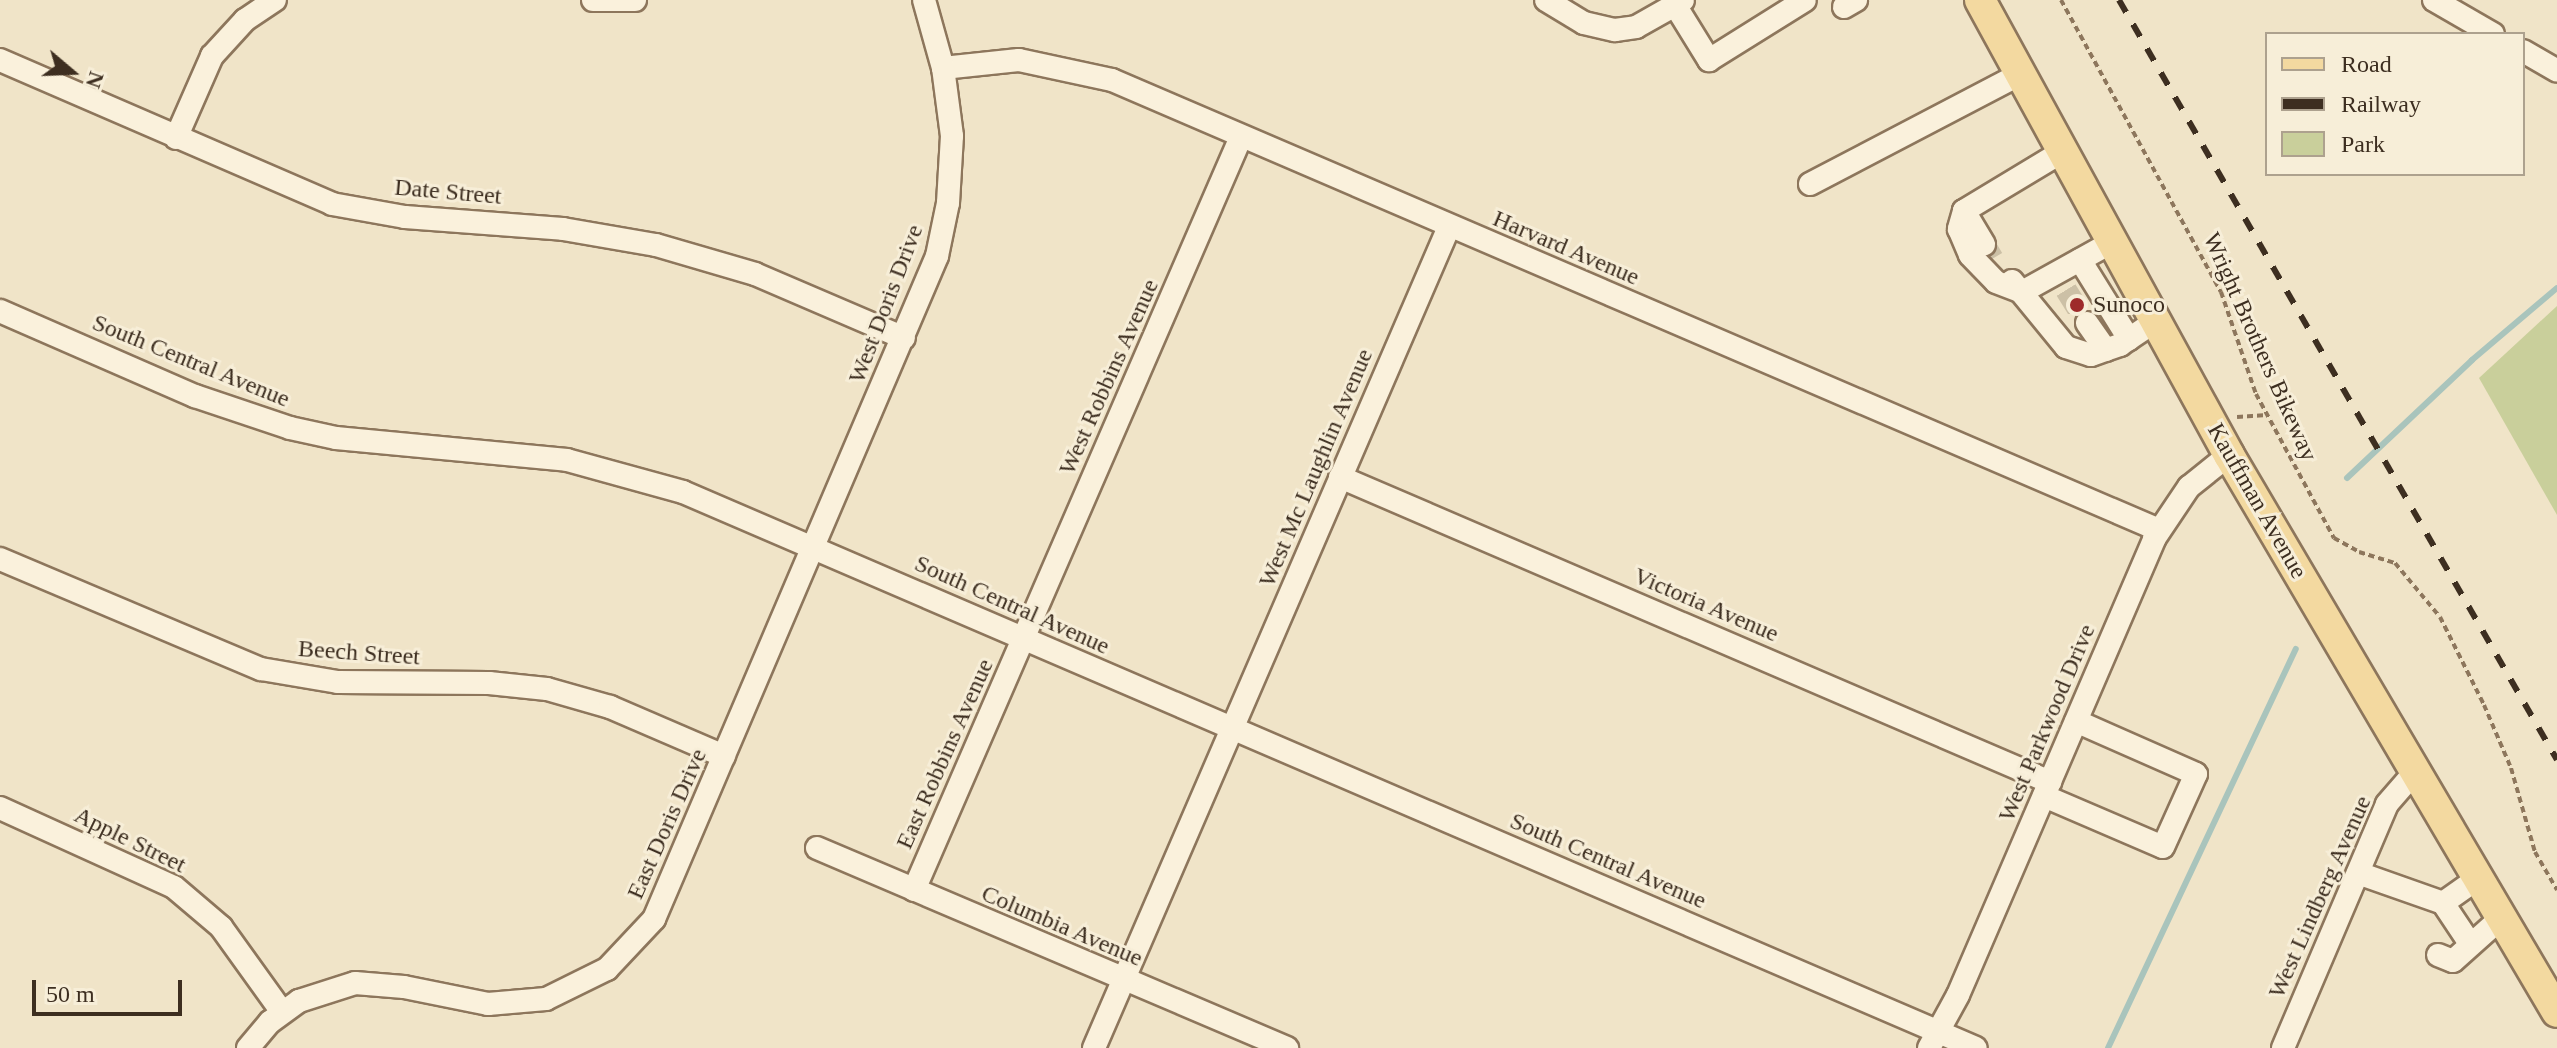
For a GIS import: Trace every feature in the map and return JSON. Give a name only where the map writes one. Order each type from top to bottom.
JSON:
[{"type":"main road","name":"Kauffman Avenue","points":[[1980,0],[2065,150],[2229,455],[2551,1003],[2557,1023]]},
{"type":"street","points":[[176,138],[212,56],[245,20],[275,0]]},
{"type":"street","points":[[593,0],[635,0]]},
{"type":"street","name":"West Doris Drive","points":[[815,548],[937,256],[948,203],[952,136],[943,68],[924,0]]},
{"type":"street","points":[[1546,0],[1584,23],[1615,30],[1636,27],[1679,3],[1709,60],[1805,0]]},
{"type":"street","points":[[2434,0],[2490,32]]},
{"type":"street","points":[[2525,52],[2557,71]]},
{"type":"street","name":"Date Street","points":[[0,60],[299,192],[353,209],[563,229],[656,245],[755,274],[904,338]]},
{"type":"street","name":"Harvard Avenue","points":[[943,68],[983,60],[1054,64],[1112,80],[2159,530]]},
{"type":"street","points":[[1810,184],[2022,73]]},
{"type":"street","name":"West Robbins Avenue","points":[[1024,639],[1241,137]]},
{"type":"street","points":[[2065,150],[1964,211],[1959,229],[1970,255],[1996,282],[2022,292],[2061,282],[2080,260],[2114,241]]},
{"type":"street","points":[[1964,211],[1989,252],[2066,347],[2091,355],[2129,339],[2157,320]]},
{"type":"street","name":"West Mc Laughlin Avenue","points":[[1094,1048],[1449,227]]},
{"type":"street","points":[[2080,260],[2129,339]]},
{"type":"street","name":"South Central Avenue","points":[[0,311],[267,422],[336,438],[529,455],[599,467],[683,492],[1232,729],[1934,1040],[1976,1048]]},
{"type":"street","points":[[2087,323],[2106,350]]},
{"type":"street","name":"West Parkwood Drive","points":[[1934,1040],[2159,530],[2189,487],[2229,455]]},
{"type":"street","name":"Victoria Avenue","points":[[1340,477],[2047,789],[2163,847],[2196,774],[2076,721]]},
{"type":"street","name":"East Doris Drive","points":[[248,1048],[282,1012],[318,992],[355,983],[503,1004],[546,999],[589,981],[624,955],[654,919],[815,548]]},
{"type":"street","name":"Beech Street","points":[[0,559],[261,669],[338,682],[489,683],[547,689],[610,707],[724,756]]},
{"type":"street","name":"East Robbins Avenue","points":[[914,890],[1024,639]]},
{"type":"street","name":"West Lindberg Avenue","points":[[2283,1048],[2393,794],[2414,773]]},
{"type":"street","name":"Apple Street","points":[[0,808],[174,887],[221,927],[282,1012]]},
{"type":"street","name":"Columbia Avenue","points":[[817,848],[1287,1048]]},
{"type":"street","points":[[2358,873],[2443,903],[2469,942]]},
{"type":"street","points":[[2443,903],[2477,879]]},
{"type":"street","points":[[2438,955],[2453,961],[2469,942],[2500,919]]},
{"type":"path","name":"Wright Brothers Bikeway","points":[[2061,0],[2214,279],[2256,394],[2334,538],[2359,552],[2395,563],[2440,617],[2511,768],[2535,852],[2557,890]]},
{"type":"green space","points":[[2557,306],[2557,515],[2479,378]]},
{"type":"waterway","points":[[2347,478],[2472,360],[2557,288]]},
{"type":"waterway","points":[[2108,1048],[2296,649]]},
{"type":"tunnel","points":[[1984,244],[1993,259]]},
{"type":"tunnel","points":[[2066,290],[2087,323]]},
{"type":"railway","points":[[2119,0],[2557,760]]},
{"type":"place","name":"Sunoco","points":[[2077,305]]}]
